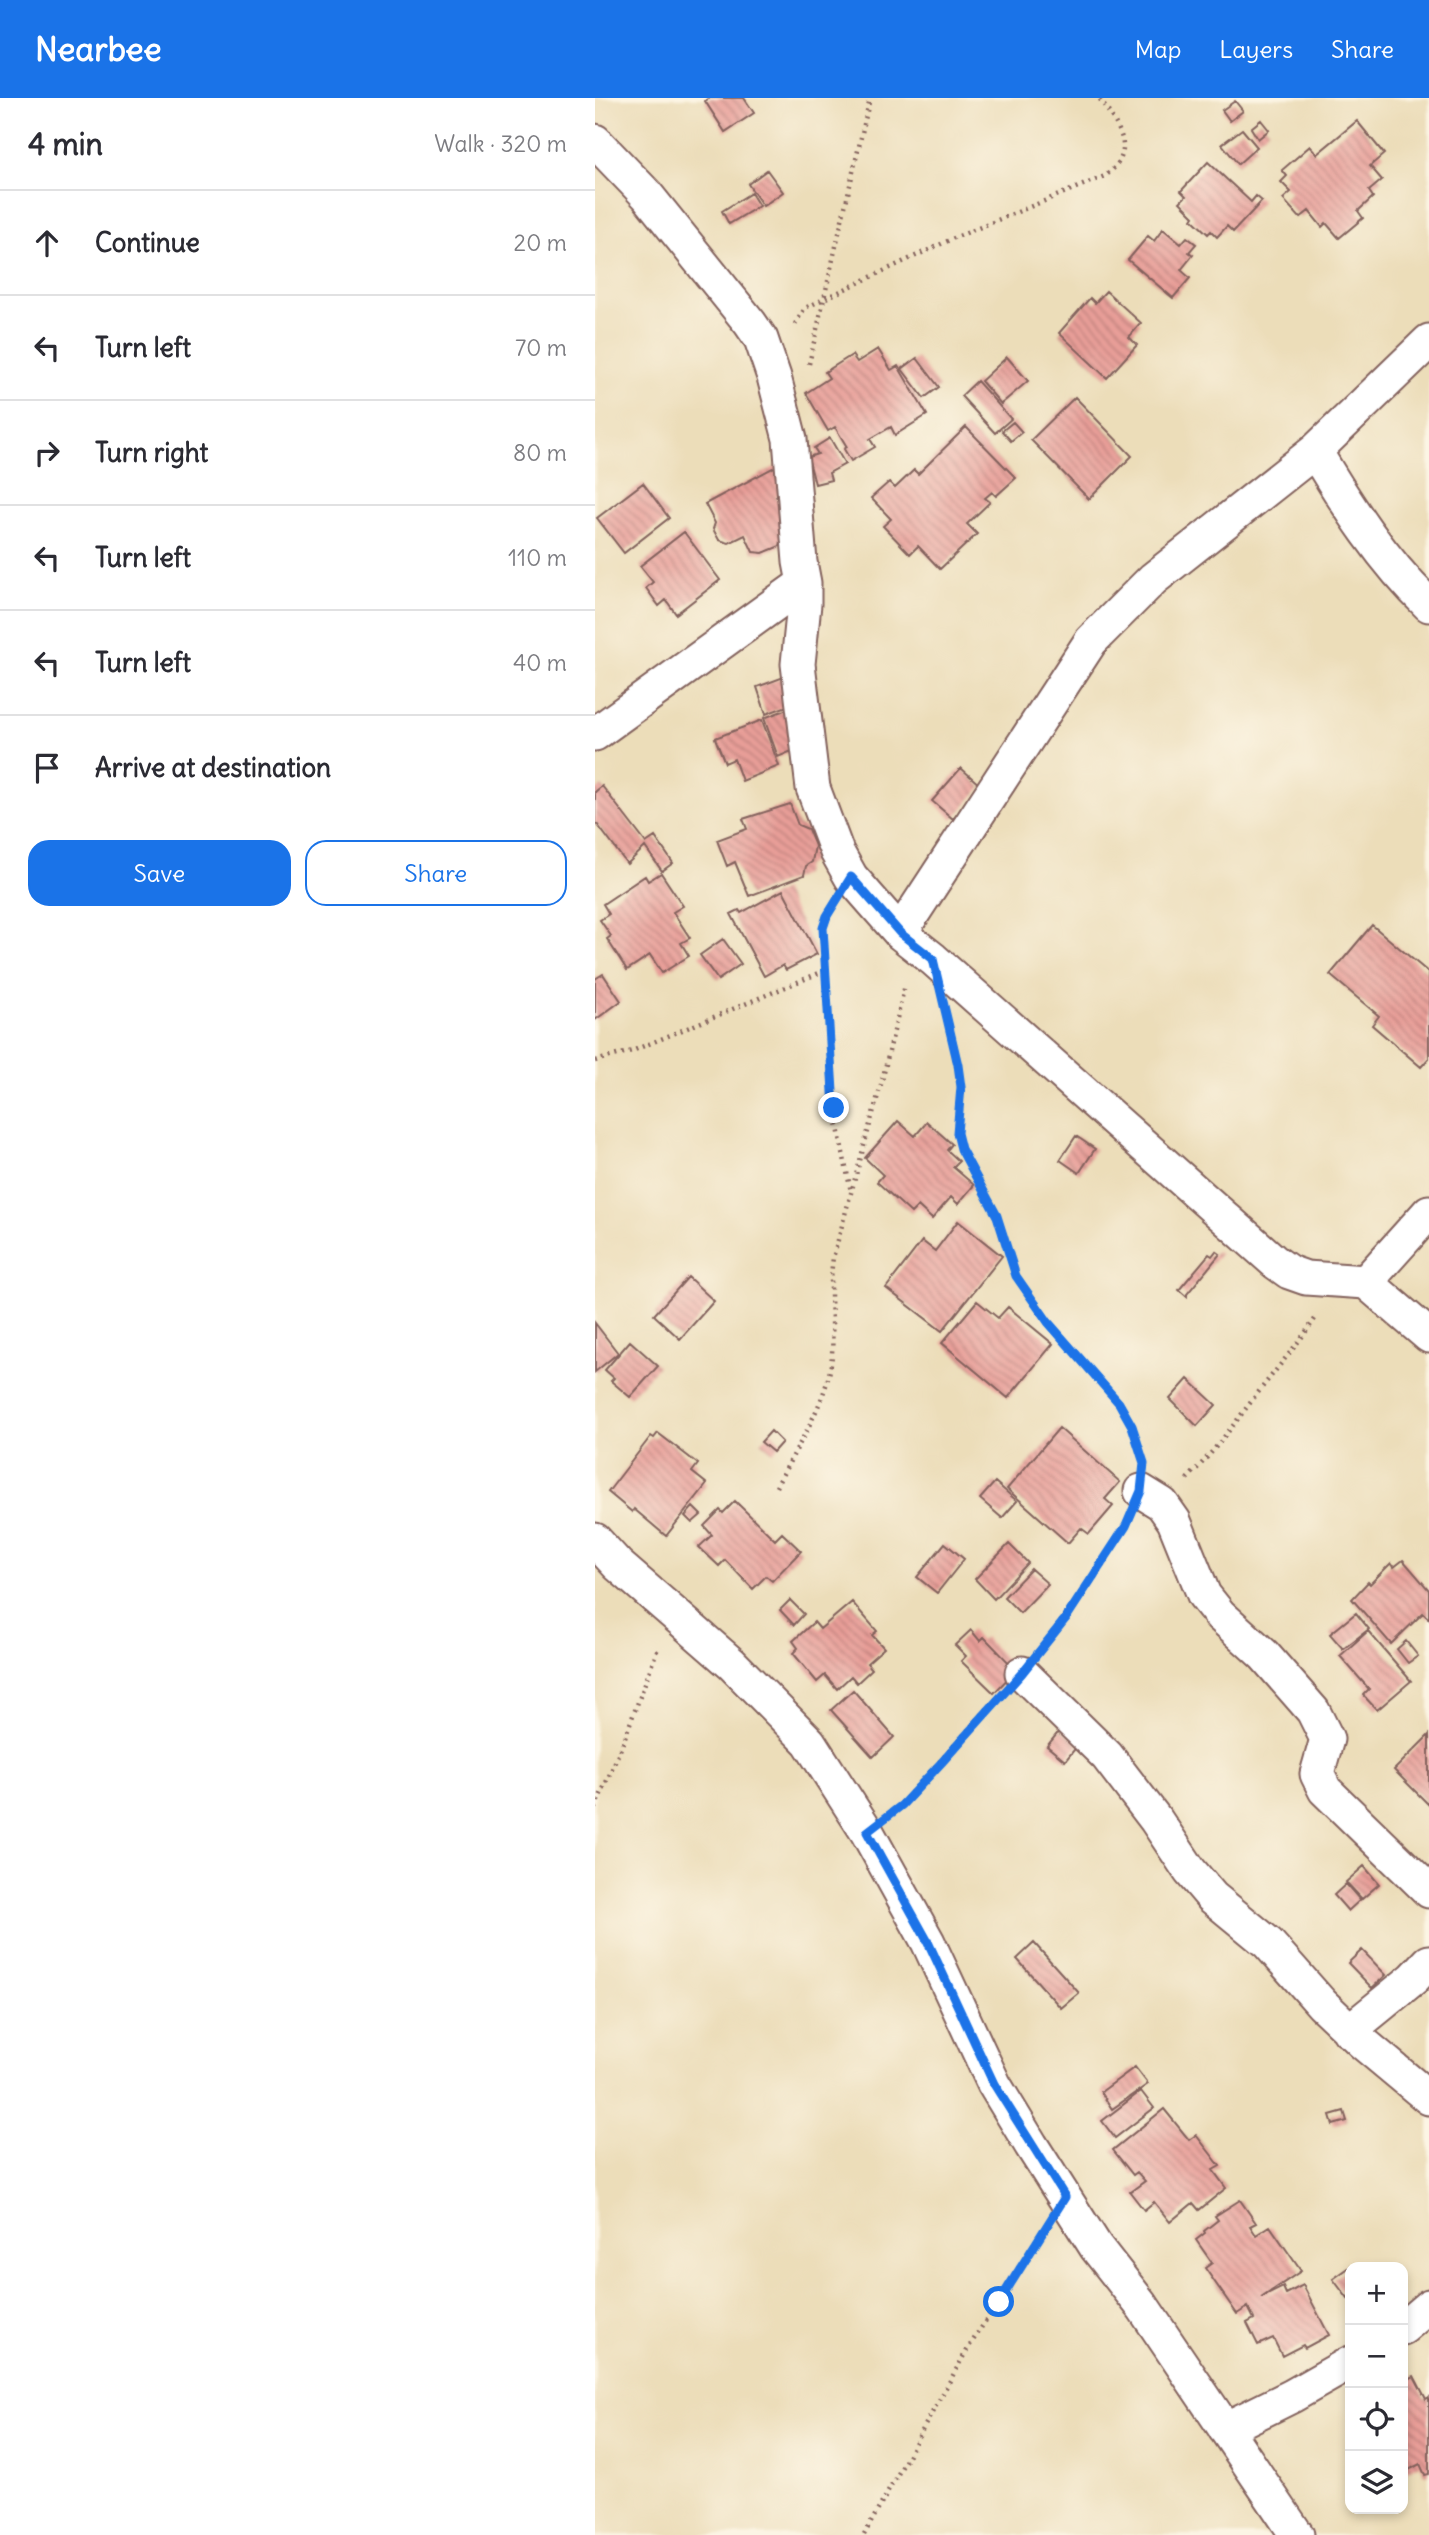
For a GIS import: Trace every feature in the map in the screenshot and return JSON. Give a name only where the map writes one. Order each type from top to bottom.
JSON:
[{"type":"street","points":[[595,141],[647,195],[751,323],[790,376],[790,439],[804,583],[798,664],[813,788],[837,852],[851,877],[907,938],[1275,1262],[1289,1272],[1305,1278],[1353,1282],[1429,1336]]},
{"type":"street","points":[[907,938],[1091,641],[1153,579],[1315,451],[1429,341]]},
{"type":"street","points":[[1315,451],[1352,510],[1409,586],[1429,605]]},
{"type":"street","points":[[595,734],[804,583]]},
{"type":"street","points":[[1353,1282],[1429,1212]]},
{"type":"street","points":[[1151,1497],[1174,1521],[1204,1595],[1220,1615],[1264,1655],[1313,1711],[1327,1739],[1317,1774],[1325,1790],[1429,1891]]},
{"type":"street","points":[[595,1540],[618,1566],[732,1664],[809,1742],[867,1832],[928,1942],[994,2084],[1096,2247],[1143,2307],[1297,2535]]},
{"type":"street","points":[[1022,1673],[1107,1756],[1156,1820],[1190,1871],[1212,1897],[1268,1943],[1349,2031],[1429,2098]]},
{"type":"street","points":[[1349,2031],[1414,1978],[1429,1962]]},
{"type":"street","points":[[1407,2325],[1429,2306]]},
{"type":"street","points":[[1225,2429],[1345,2366]]},
{"type":"path","points":[[790,376],[826,298],[870,98]]},
{"type":"path","points":[[790,376],[793,326],[805,309],[954,238],[1105,176],[1116,168],[1124,145],[1120,130],[1100,98]]},
{"type":"path","points":[[851,877],[827,916],[823,928],[834,1108],[851,1192]]},
{"type":"path","points":[[776,1487],[818,1406],[830,1366],[833,1321],[830,1274],[882,1080],[907,938]]},
{"type":"path","points":[[595,1061],[632,1051],[824,971]]},
{"type":"path","points":[[949,1023],[961,1087],[957,1133],[961,1149],[997,1216],[1016,1276],[1048,1322],[1119,1403],[1132,1426],[1151,1497]]},
{"type":"path","points":[[867,1832],[902,1805],[1022,1673],[1066,1618],[1126,1526],[1151,1497],[1221,1443],[1257,1394],[1353,1282]]},
{"type":"path","points":[[595,1808],[621,1748],[671,1611]]},
{"type":"path","points":[[864,2535],[967,2350],[1065,2197]]},
{"type":"building","points":[[710,98],[744,98],[754,113],[725,132],[705,101]]},
{"type":"building","points":[[1235,101],[1243,111],[1230,121],[1222,110]]},
{"type":"building","points":[[1261,120],[1269,130],[1258,139],[1251,128]]},
{"type":"building","points":[[1357,121],[1384,154],[1370,166],[1382,180],[1369,191],[1373,197],[1358,211],[1363,218],[1339,238],[1326,223],[1322,227],[1309,211],[1300,218],[1283,199],[1291,192],[1281,182],[1287,176],[1282,170],[1310,146],[1317,154]]},
{"type":"building","points":[[1242,129],[1257,147],[1238,164],[1222,144]]},
{"type":"building","points":[[1208,162],[1251,202],[1256,196],[1262,201],[1233,232],[1227,226],[1217,237],[1211,231],[1208,234],[1192,219],[1194,216],[1180,202],[1186,196],[1181,191]]},
{"type":"building","points":[[767,170],[783,192],[763,206],[748,184]]},
{"type":"building","points":[[751,193],[759,206],[729,224],[722,211]]},
{"type":"building","points":[[1163,229],[1181,244],[1187,237],[1196,244],[1189,252],[1193,255],[1181,270],[1190,278],[1173,298],[1128,260],[1148,236],[1154,241]]},
{"type":"building","points":[[1106,291],[1141,323],[1129,337],[1137,345],[1107,378],[1059,333],[1090,298],[1095,303]]},
{"type":"building","points":[[878,349],[891,370],[898,366],[927,415],[895,435],[891,427],[870,439],[875,447],[851,461],[844,449],[847,447],[835,427],[828,431],[806,393],[829,378],[825,372],[852,355],[857,362]]},
{"type":"building","points":[[1007,357],[1028,381],[1001,404],[981,381]]},
{"type":"building","points":[[917,358],[939,387],[924,398],[902,369]]},
{"type":"building","points":[[977,381],[1011,419],[995,433],[961,396]]},
{"type":"building","points":[[1075,397],[1132,456],[1089,499],[1031,440]]},
{"type":"building","points":[[1013,422],[1022,432],[1011,441],[1002,431]]},
{"type":"building","points":[[966,427],[1016,478],[996,496],[992,492],[985,498],[990,502],[967,524],[977,534],[940,569],[918,546],[910,554],[883,526],[891,519],[871,498],[889,482],[895,488],[914,470],[918,474]]},
{"type":"building","points":[[830,438],[845,464],[829,473],[831,480],[815,484],[808,457],[818,454],[814,448]]},
{"type":"building","points":[[780,464],[791,487],[776,496],[792,527],[783,533],[780,546],[763,553],[753,552],[745,535],[729,543],[719,540],[713,529],[715,523],[705,504]]},
{"type":"building","points":[[643,483],[669,518],[624,553],[597,518]]},
{"type":"building","points":[[684,532],[720,580],[676,614],[666,600],[659,606],[646,588],[653,582],[640,566]]},
{"type":"building","points":[[789,675],[798,702],[766,714],[757,687]]},
{"type":"building","points":[[795,706],[806,745],[778,757],[764,718]]},
{"type":"building","points":[[762,720],[779,766],[742,781],[734,759],[725,763],[715,738]]},
{"type":"building","points":[[961,768],[982,787],[953,819],[932,801]]},
{"type":"building","points":[[602,786],[646,843],[655,837],[673,863],[662,871],[645,847],[627,864],[597,824],[595,825],[595,792]]},
{"type":"building","points":[[790,804],[798,825],[808,829],[815,846],[812,862],[806,866],[804,875],[749,896],[735,862],[727,866],[717,840],[747,829],[743,819]]},
{"type":"building","points":[[661,873],[683,906],[673,912],[690,938],[681,943],[689,956],[662,973],[650,955],[627,970],[607,939],[611,936],[600,920],[609,914],[603,904],[645,876],[648,881]]},
{"type":"building","points":[[783,890],[817,954],[786,970],[783,965],[764,976],[731,914],[739,910],[741,913]]},
{"type":"building","points":[[1372,925],[1429,973],[1429,1058],[1421,1067],[1372,1025],[1379,1016],[1330,975]]},
{"type":"building","points":[[723,939],[741,964],[718,980],[700,955]]},
{"type":"building","points":[[603,974],[621,1001],[595,1020],[595,979]]},
{"type":"building","points":[[898,1121],[915,1136],[927,1122],[952,1144],[947,1150],[959,1161],[953,1167],[974,1185],[958,1204],[951,1197],[932,1219],[918,1206],[911,1213],[877,1182],[883,1175],[865,1158]]},
{"type":"building","points":[[1076,1136],[1095,1149],[1079,1173],[1060,1160]]},
{"type":"building","points":[[958,1221],[1002,1256],[942,1331],[886,1288],[922,1241],[935,1251]]},
{"type":"building","points":[[1216,1251],[1220,1254],[1187,1297],[1179,1290],[1209,1254],[1212,1256]]},
{"type":"building","points":[[688,1277],[714,1301],[680,1339],[654,1315]]},
{"type":"building","points":[[977,1301],[998,1318],[1008,1307],[1053,1344],[1008,1398],[942,1343]]},
{"type":"building","points":[[595,1323],[618,1353],[595,1372]]},
{"type":"building","points":[[630,1341],[658,1366],[630,1397],[611,1381],[614,1378],[605,1370]]},
{"type":"building","points":[[1188,1379],[1216,1405],[1197,1426],[1170,1399]]},
{"type":"building","points":[[1059,1428],[1120,1482],[1105,1499],[1113,1506],[1089,1534],[1081,1528],[1068,1543],[1007,1489]]},
{"type":"building","points":[[771,1431],[782,1442],[773,1452],[761,1442]]},
{"type":"building","points":[[658,1433],[698,1464],[692,1472],[707,1484],[666,1536],[634,1509],[632,1512],[608,1492],[651,1436],[654,1438]]},
{"type":"building","points":[[995,1482],[1017,1501],[1002,1518],[980,1499]]},
{"type":"building","points":[[735,1501],[775,1540],[782,1533],[801,1551],[772,1581],[766,1576],[753,1589],[725,1560],[719,1566],[699,1547],[712,1535],[704,1526],[720,1510],[723,1513]]},
{"type":"building","points":[[693,1507],[701,1515],[692,1523],[685,1516]]},
{"type":"building","points":[[945,1543],[964,1559],[937,1593],[917,1577]]},
{"type":"building","points":[[1009,1544],[1028,1563],[994,1599],[975,1579]]},
{"type":"building","points":[[1403,1560],[1429,1590],[1429,1619],[1423,1613],[1391,1644],[1352,1599],[1391,1563],[1394,1567]]},
{"type":"building","points":[[1031,1569],[1048,1584],[1020,1613],[1004,1597]]},
{"type":"building","points":[[790,1600],[804,1614],[794,1625],[780,1610]]},
{"type":"building","points":[[852,1602],[877,1631],[872,1635],[884,1648],[867,1663],[872,1669],[857,1683],[851,1676],[837,1689],[825,1675],[817,1682],[793,1653],[798,1648],[793,1641],[814,1622],[820,1629]]},
{"type":"building","points":[[1356,1613],[1369,1629],[1343,1649],[1330,1634]]},
{"type":"building","points":[[971,1630],[980,1641],[984,1637],[1016,1670],[994,1693],[961,1661],[966,1656],[955,1645]]},
{"type":"building","points":[[1368,1631],[1411,1681],[1377,1710],[1363,1695],[1369,1689],[1340,1656]]},
{"type":"building","points":[[1406,1641],[1418,1656],[1408,1663],[1397,1649]]},
{"type":"building","points":[[853,1690],[894,1737],[873,1757],[831,1710]]},
{"type":"building","points":[[1061,1729],[1079,1744],[1065,1761],[1047,1746]]},
{"type":"building","points":[[1429,1735],[1429,1805],[1394,1770]]},
{"type":"building","points":[[1364,1866],[1379,1884],[1362,1899],[1346,1882]]},
{"type":"building","points":[[1346,1884],[1360,1900],[1348,1911],[1334,1895]]},
{"type":"building","points":[[1034,1943],[1079,1993],[1061,2008],[1017,1959]]},
{"type":"building","points":[[1362,1950],[1386,1975],[1372,1988],[1348,1963]]},
{"type":"building","points":[[1135,2067],[1148,2084],[1112,2109],[1101,2092]]},
{"type":"building","points":[[1141,2091],[1154,2108],[1115,2138],[1102,2121]]},
{"type":"building","points":[[1164,2109],[1189,2140],[1196,2135],[1220,2166],[1213,2170],[1226,2188],[1199,2210],[1193,2203],[1170,2222],[1154,2202],[1144,2210],[1130,2192],[1145,2181],[1137,2172],[1133,2175],[1113,2150]]},
{"type":"building","points":[[1344,2111],[1347,2121],[1333,2125],[1330,2115]]},
{"type":"building","points":[[1240,2200],[1256,2223],[1250,2226],[1256,2235],[1270,2226],[1301,2271],[1261,2298],[1283,2287],[1286,2294],[1303,2285],[1329,2335],[1282,2356],[1273,2338],[1258,2345],[1247,2323],[1254,2319],[1248,2307],[1237,2314],[1205,2268],[1212,2263],[1196,2240],[1218,2220],[1215,2216]]},
{"type":"building","points":[[1345,2271],[1345,2295],[1333,2279]]},
{"type":"building","points":[[1414,2376],[1426,2399],[1429,2397],[1429,2474],[1425,2475],[1420,2464],[1408,2470],[1408,2379]]},
{"type":"route","points":[[834,1108],[823,928],[827,916],[851,877],[900,933],[933,959],[958,1065],[961,1087],[957,1133],[961,1149],[997,1216],[1016,1276],[1048,1322],[1119,1403],[1132,1426],[1144,1463],[1141,1491],[1126,1526],[1066,1618],[1022,1673],[942,1762],[902,1805],[867,1832],[928,1942],[994,2084],[1065,2197],[999,2302]]}]
